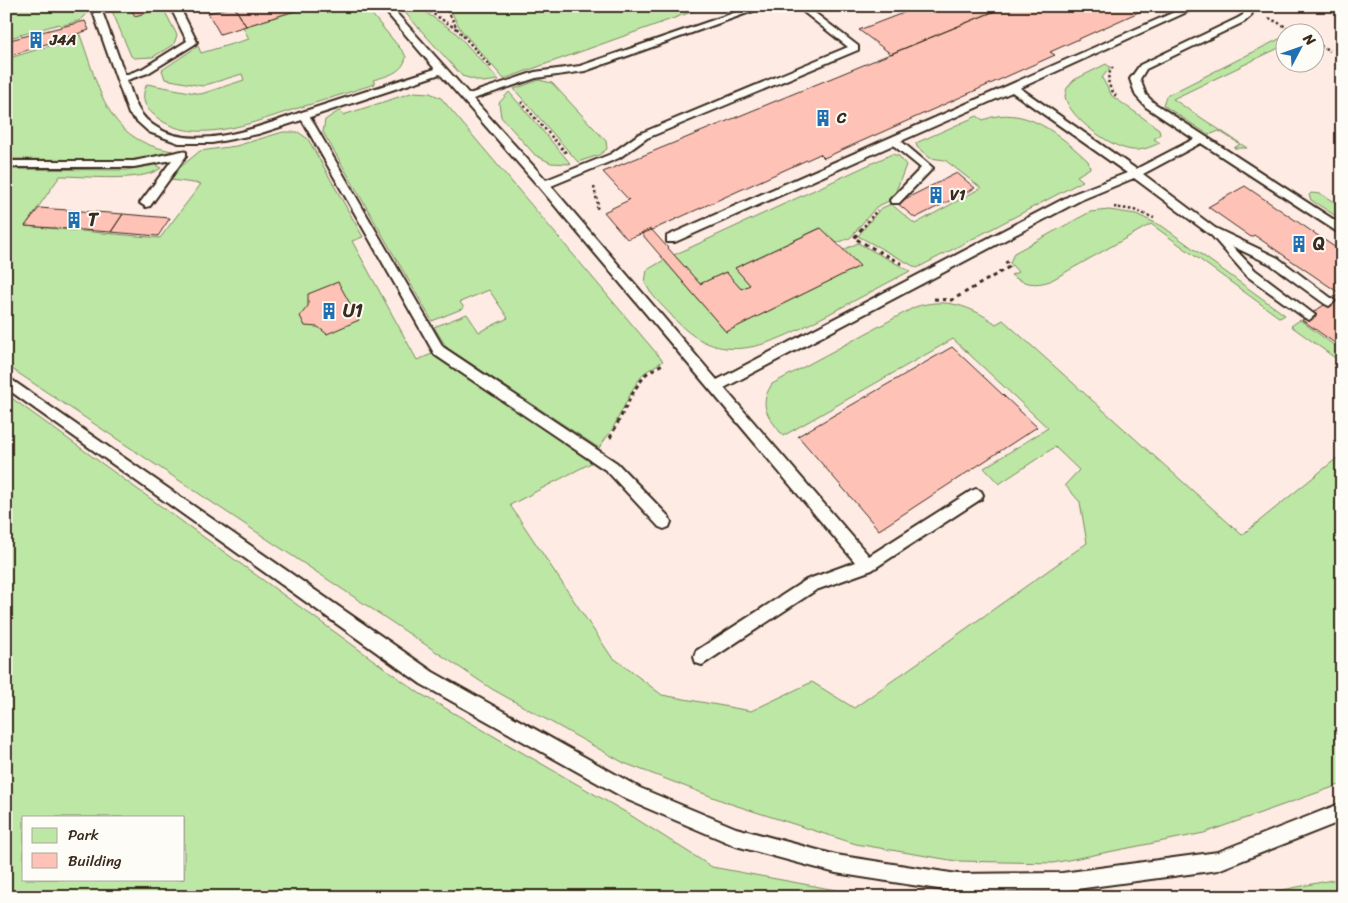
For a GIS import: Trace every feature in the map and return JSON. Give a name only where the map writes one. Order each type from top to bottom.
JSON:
[{"type":"lane","points":[[95,6],[134,114],[142,123],[163,136],[195,141],[233,137],[441,70]]},
{"type":"lane","points":[[121,79],[145,71],[192,42],[174,6]]},
{"type":"lane","points":[[385,6],[544,186],[867,565]]},
{"type":"lane","points":[[467,98],[535,75],[582,69],[763,6]]},
{"type":"lane","points":[[544,186],[615,156],[643,136],[855,48],[800,6]]},
{"type":"lane","points":[[672,239],[1196,6]]},
{"type":"lane","points":[[1250,6],[1249,11],[1241,20],[1143,67],[1135,79],[1144,101],[1342,231]]},
{"type":"lane","points":[[1013,88],[1211,230],[1274,261],[1330,301]]},
{"type":"lane","points":[[304,115],[439,351],[612,467],[664,522]]},
{"type":"lane","points":[[715,387],[1077,197],[1135,174],[1202,139]]},
{"type":"lane","points":[[146,203],[180,155],[195,141]]},
{"type":"lane","points":[[894,141],[928,168],[895,200]]},
{"type":"lane","points":[[6,164],[134,164],[180,155]]},
{"type":"lane","points":[[1211,230],[1250,273],[1309,315]]},
{"type":"lane","points":[[6,381],[427,678],[634,794],[736,837],[836,864],[957,883],[1062,882],[1218,861],[1342,812]]},
{"type":"lane","points":[[702,657],[812,585],[867,565],[976,495]]},
{"type":"path","points":[[309,8],[317,6]]},
{"type":"path","points":[[422,6],[458,30]]},
{"type":"path","points":[[445,6],[458,30],[594,184],[598,206],[595,212],[574,221]]},
{"type":"path","points":[[1326,49],[1330,51]]},
{"type":"path","points":[[895,200],[878,208],[854,238],[914,270],[945,299]]},
{"type":"path","points":[[1151,216],[1176,204]]},
{"type":"path","points":[[1110,206],[1125,208],[1151,216],[1160,221]]},
{"type":"path","points":[[927,300],[952,300],[1009,267],[1006,257]]},
{"type":"path","points":[[598,457],[616,429],[635,389],[646,374],[669,360]]},
{"type":"green space","points":[[19,6],[85,6],[88,13],[81,20],[61,26],[59,24],[6,39],[6,11]]},
{"type":"green space","points":[[110,6],[162,6],[177,35],[174,44],[153,57],[134,58],[131,56]]},
{"type":"green space","points":[[322,6],[365,6],[404,53],[406,57],[402,67],[394,73],[373,80],[375,84],[242,126],[222,130],[185,130],[168,124],[153,114],[145,104],[144,96],[147,84],[201,94],[244,80],[242,74],[202,86],[165,79],[162,70],[198,46],[201,53],[249,39],[243,27],[305,8],[307,11]]},
{"type":"green space","points":[[399,6],[416,6],[455,32],[499,80],[483,82],[462,76]]},
{"type":"green space","points":[[448,6],[708,6],[504,79],[461,30]]},
{"type":"green space","points":[[80,35],[101,93],[109,110],[119,124],[133,136],[151,145],[173,151],[128,160],[6,159],[6,59]]},
{"type":"green space","points":[[1276,41],[1276,49],[1173,99],[1247,148],[1234,148],[1240,144],[1219,131],[1209,135],[1163,105],[1166,96]]},
{"type":"green space","points":[[1106,64],[1110,67],[1102,78],[1112,96],[1159,129],[1160,135],[1154,139],[1160,143],[1140,150],[1124,148],[1103,138],[1082,122],[1074,113],[1065,96],[1067,88],[1074,80]]},
{"type":"green space","points":[[539,80],[552,83],[606,141],[607,149],[599,155],[578,162],[514,89]]},
{"type":"green space","points":[[414,92],[430,93],[441,98],[663,361],[644,373],[634,387],[613,428],[599,448],[447,348],[434,327],[467,314],[479,332],[508,318],[489,290],[460,302],[464,308],[432,321],[323,132],[325,120],[340,110],[343,115]]},
{"type":"green space","points":[[509,92],[571,164],[551,163],[535,155],[501,117],[499,103]]},
{"type":"green space","points":[[977,116],[983,120],[998,116],[1013,116],[1040,124],[1066,141],[1088,161],[1090,168],[1077,176],[1083,181],[917,268],[858,236],[880,209],[891,204],[915,224],[981,188],[945,160],[930,158],[917,147],[916,143]]},
{"type":"green space","points":[[283,132],[298,132],[308,139],[363,237],[352,241],[417,360],[432,354],[589,459],[591,463],[510,505],[611,656],[662,695],[751,711],[812,682],[854,708],[1087,543],[1080,502],[1065,485],[1079,470],[1055,447],[999,484],[984,468],[1048,428],[953,339],[783,436],[773,423],[765,406],[765,399],[772,384],[915,307],[926,304],[947,303],[977,312],[996,324],[1003,320],[1242,535],[1342,454],[1342,784],[1204,833],[1053,863],[956,861],[856,844],[731,804],[624,763],[492,689],[6,365],[6,169],[126,170],[155,165],[161,168],[141,176],[113,178],[60,176],[25,226],[160,238],[201,184],[171,180],[178,169],[200,151],[236,146]]},
{"type":"green space","points":[[892,154],[899,156],[906,165],[893,199],[876,207],[850,238],[837,243],[820,228],[735,268],[750,285],[741,289],[726,272],[700,284],[674,255]]},
{"type":"green space","points":[[1311,193],[1321,194],[1342,207],[1342,220],[1311,200],[1309,195]]},
{"type":"green space","points":[[1109,210],[1136,214],[1162,226],[1285,315],[1280,318],[1151,224],[1050,281],[1030,283],[1011,275],[1018,272],[1010,263],[1014,253],[1090,212]]},
{"type":"green space","points":[[858,243],[910,271],[785,336],[746,348],[727,348],[708,344],[689,333],[656,300],[645,282],[647,270],[664,260],[726,332],[860,266],[843,250]]},
{"type":"green space","points":[[1300,320],[1342,351],[1342,363],[1291,326]]},
{"type":"green space","points":[[6,394],[419,693],[627,813],[712,867],[873,897],[6,897]]},
{"type":"green space","points":[[1342,878],[1342,897],[1248,897]]},
{"type":"building","points":[[150,6],[152,11],[135,16],[132,11]]},
{"type":"building","points":[[234,6],[311,6],[246,26]]},
{"type":"building","points":[[234,6],[246,26],[220,34],[208,13]]},
{"type":"building","points":[[921,6],[1007,6],[891,54],[859,30]]},
{"type":"building","name":"C","points":[[1007,6],[1152,6],[1050,52],[1055,55],[824,158],[820,154],[652,230],[627,239],[604,212],[629,200],[603,172]]},
{"type":"building","name":"J4A","points":[[85,21],[89,30],[6,57],[6,41]]},
{"type":"building","name":"V1","points":[[957,173],[975,188],[915,218],[897,203]]},
{"type":"building","name":"Q","points":[[1245,186],[1342,252],[1342,295],[1254,235],[1251,237],[1208,207]]},
{"type":"building","name":"T","points":[[39,208],[123,214],[111,232],[25,226]]},
{"type":"building","points":[[123,214],[170,218],[158,236],[111,232]]},
{"type":"building","points":[[821,228],[860,266],[726,332],[641,233],[651,229],[700,284],[726,272],[741,289],[750,285],[735,268]]},
{"type":"building","name":"U1","points":[[338,282],[359,320],[327,334],[318,327],[305,326],[300,316],[308,306],[308,294]]},
{"type":"building","points":[[1340,294],[1342,295],[1342,348],[1302,320]]},
{"type":"building","points":[[952,347],[1037,427],[879,530],[798,436]]},
{"type":"place","name":"J4A","points":[[36,40]]},
{"type":"place","name":"C","points":[[823,118]]},
{"type":"place","name":"V1","points":[[936,195]]},
{"type":"place","name":"T","points":[[74,220]]},
{"type":"place","name":"Q","points":[[1299,244]]},
{"type":"place","name":"U1","points":[[329,311]]}]
